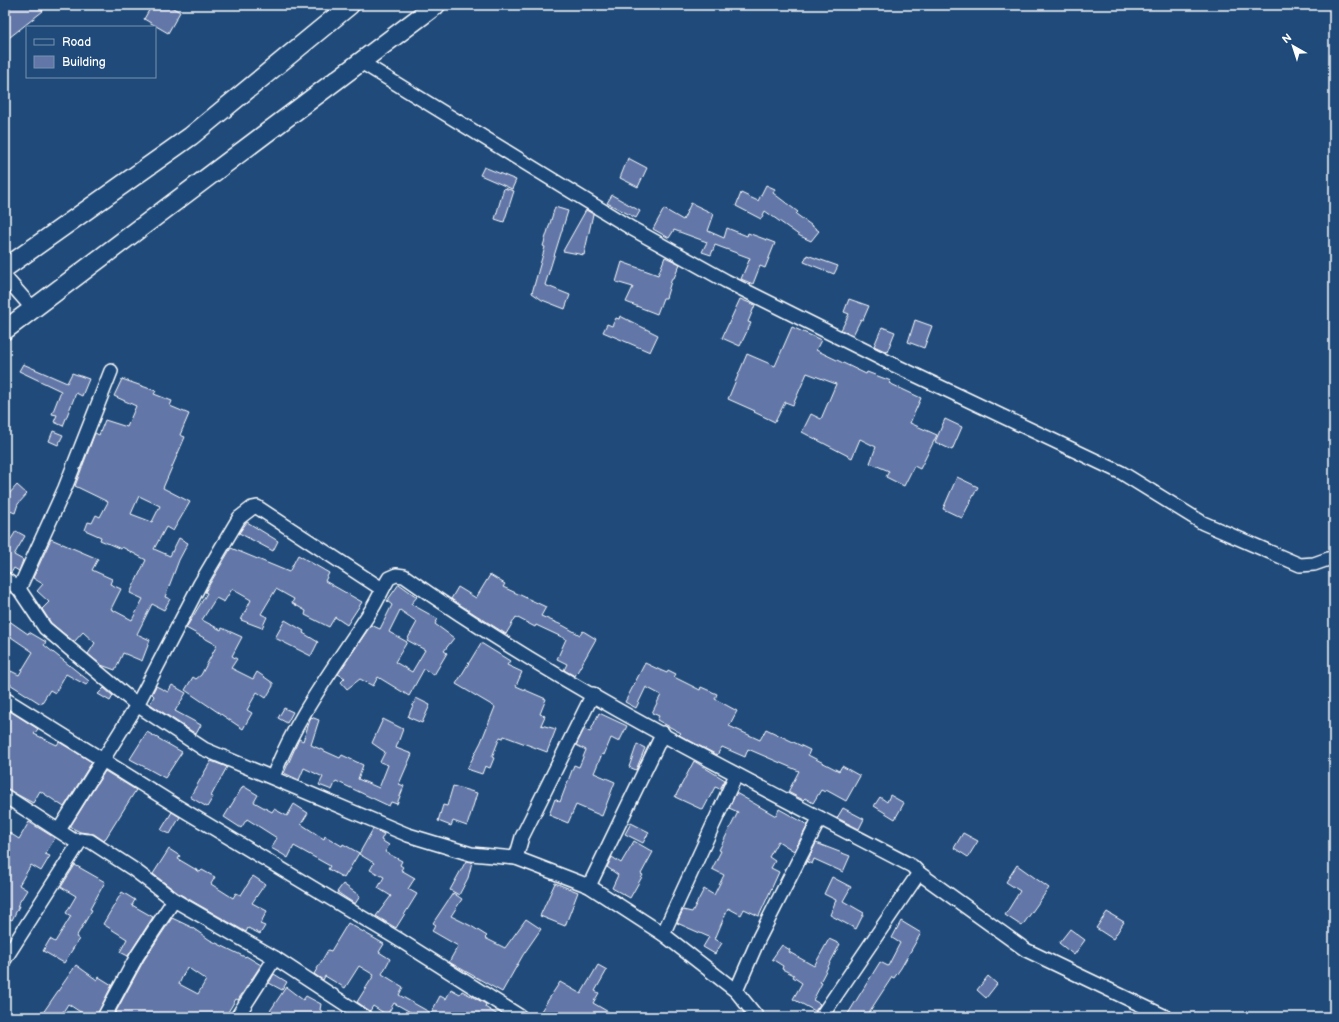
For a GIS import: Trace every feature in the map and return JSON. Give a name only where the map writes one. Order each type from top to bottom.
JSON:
[{"type":"main road","points":[[5,268],[191,136],[350,5]]},
{"type":"main road","points":[[5,330],[436,5]]},
{"type":"street","points":[[360,62],[631,228],[726,282],[892,364],[1122,473],[1203,523],[1300,565],[1314,564],[1334,557]]},
{"type":"street","points":[[5,277],[33,309]]},
{"type":"street","points":[[19,589],[65,488],[111,371]]},
{"type":"street","points":[[60,830],[137,705],[200,584],[239,518],[252,508],[257,507],[382,589]]},
{"type":"street","points":[[273,777],[281,756],[320,686],[373,608],[389,578],[396,575],[404,576],[506,645],[736,775],[912,866],[1026,950],[1166,1017]]},
{"type":"street","points":[[5,579],[19,589],[45,628],[137,705],[204,749],[408,835],[471,854],[516,858],[588,886],[663,934],[736,991],[757,1017]]},
{"type":"street","points":[[516,858],[522,837],[593,694]]},
{"type":"street","points":[[5,699],[398,939],[521,1017]]},
{"type":"street","points":[[588,886],[663,733]]},
{"type":"street","points":[[663,934],[736,775]]},
{"type":"street","points":[[5,796],[60,830],[73,840],[90,841],[133,869],[174,900],[275,958],[365,1017]]},
{"type":"street","points":[[736,991],[759,938],[820,818]]},
{"type":"street","points":[[5,959],[81,840]]},
{"type":"street","points":[[821,1017],[919,872]]},
{"type":"street","points":[[104,1017],[137,956],[174,900]]},
{"type":"street","points":[[237,1017],[275,958]]},
{"type":"building","points":[[5,5],[39,5],[43,11],[5,41]]},
{"type":"building","points":[[152,5],[168,5],[180,12],[168,33],[144,19]]},
{"type":"building","points":[[628,158],[647,168],[638,187],[620,178]]},
{"type":"building","points":[[484,167],[516,180],[512,189],[480,175]]},
{"type":"building","points":[[766,185],[775,189],[773,193],[798,212],[796,214],[819,231],[811,241],[800,236],[765,211],[761,219],[736,206],[741,193],[758,201]]},
{"type":"building","points":[[504,188],[514,191],[504,222],[495,219]]},
{"type":"building","points":[[612,195],[640,211],[636,218],[607,203]]},
{"type":"building","points":[[691,203],[714,214],[708,231],[724,238],[727,228],[747,236],[748,233],[775,243],[765,268],[760,266],[753,284],[741,279],[750,258],[715,245],[711,255],[702,252],[707,242],[674,230],[669,238],[653,229],[664,209],[683,220]]},
{"type":"building","points":[[555,207],[568,211],[545,285],[570,295],[565,309],[542,300],[532,293],[545,247],[543,246]]},
{"type":"building","points":[[586,210],[593,214],[584,255],[563,251]]},
{"type":"building","points":[[807,255],[838,266],[834,274],[804,262]]},
{"type":"building","points":[[665,257],[680,264],[674,278],[672,278],[666,298],[663,298],[657,314],[626,302],[633,287],[616,282],[622,262],[658,275]]},
{"type":"building","points":[[740,299],[755,305],[748,322],[751,323],[740,346],[722,338]]},
{"type":"building","points":[[849,299],[869,306],[863,320],[861,319],[853,335],[841,330],[849,314],[844,312]]},
{"type":"building","points":[[620,316],[658,335],[650,352],[603,332],[607,324],[612,326],[616,318],[619,319]]},
{"type":"building","points":[[915,320],[932,326],[924,348],[908,342]]},
{"type":"building","points":[[792,327],[821,340],[816,350],[866,374],[867,372],[891,381],[889,383],[921,398],[910,423],[937,435],[920,469],[914,466],[904,486],[886,477],[889,471],[870,463],[876,447],[860,439],[852,458],[802,432],[811,414],[821,419],[836,384],[807,373],[793,405],[785,402],[775,422],[728,399],[747,354],[775,366]]},
{"type":"building","points":[[882,327],[895,332],[887,352],[874,346]]},
{"type":"building","points":[[23,364],[67,383],[72,373],[89,379],[82,396],[76,393],[63,426],[54,422],[57,415],[52,414],[61,391],[19,371]]},
{"type":"building","points":[[122,379],[156,391],[154,394],[172,401],[170,406],[189,414],[180,435],[185,437],[163,488],[190,502],[173,531],[166,527],[154,549],[170,556],[179,538],[188,543],[179,560],[165,597],[170,599],[164,610],[152,604],[137,634],[150,640],[142,661],[123,653],[115,670],[101,665],[88,654],[95,643],[83,632],[74,642],[51,623],[42,609],[49,602],[37,591],[43,584],[33,578],[51,539],[98,559],[92,570],[112,579],[110,584],[121,589],[111,609],[132,620],[143,599],[130,593],[146,560],[122,547],[121,549],[100,540],[101,537],[85,530],[88,522],[92,523],[96,515],[100,517],[108,502],[75,486],[95,433],[99,435],[105,420],[127,427],[136,406],[114,396]],"holes":[[[139,496],[160,506],[152,522],[131,514]]]},
{"type":"building","points":[[945,419],[962,427],[952,450],[935,442]]},
{"type":"building","points":[[53,431],[63,435],[58,445],[49,441]]},
{"type":"building","points":[[957,477],[978,487],[962,518],[943,509]]},
{"type":"building","points":[[17,485],[27,494],[18,504],[15,513],[5,509],[5,507],[8,495]]},
{"type":"building","points":[[247,522],[278,541],[273,551],[239,533]]},
{"type":"building","points":[[16,531],[25,536],[14,555],[23,560],[19,571],[14,568],[11,573],[5,571],[5,549]]},
{"type":"building","points":[[231,548],[289,572],[298,555],[329,573],[325,581],[362,602],[347,625],[335,617],[329,627],[305,615],[306,611],[292,603],[294,599],[276,589],[261,614],[267,617],[262,628],[241,620],[251,600],[232,589],[224,602],[216,598],[202,620],[221,630],[222,628],[242,637],[232,656],[237,659],[231,668],[253,679],[257,672],[273,683],[273,686],[266,698],[257,692],[247,710],[252,713],[243,729],[185,690],[193,677],[196,679],[201,675],[217,645],[186,628]]},
{"type":"building","points":[[490,575],[505,584],[503,587],[546,607],[541,616],[580,635],[583,631],[596,639],[575,676],[564,670],[567,664],[557,659],[566,639],[536,625],[535,627],[516,617],[506,634],[451,599],[458,587],[476,598]]},
{"type":"building","points":[[399,584],[417,597],[411,604],[438,619],[435,624],[454,638],[444,651],[447,653],[434,675],[424,669],[409,696],[378,677],[373,686],[360,679],[347,689],[341,682],[345,678],[338,674],[371,625],[380,629],[392,605],[387,601]],"holes":[[[400,610],[417,622],[407,640],[425,650],[412,672],[395,662],[407,642],[389,632]]]},
{"type":"building","points":[[5,618],[28,634],[29,632],[46,642],[44,645],[89,681],[86,685],[66,674],[55,693],[50,690],[41,704],[5,681],[11,671],[19,675],[33,652],[5,633]]},
{"type":"building","points":[[285,620],[304,631],[303,633],[318,642],[311,656],[275,638]]},
{"type":"building","points":[[481,643],[510,661],[507,665],[522,672],[516,686],[546,699],[540,714],[545,716],[541,725],[556,729],[547,752],[504,736],[503,738],[500,737],[492,757],[494,758],[490,768],[485,766],[482,774],[467,769],[481,742],[495,707],[456,684]]},
{"type":"building","points":[[645,663],[667,673],[668,670],[676,674],[674,677],[700,690],[701,687],[717,694],[715,699],[737,711],[729,726],[760,740],[766,729],[810,750],[808,755],[839,771],[842,766],[860,776],[846,801],[826,790],[825,792],[821,790],[813,803],[805,798],[803,800],[788,792],[799,771],[748,749],[745,757],[722,747],[717,755],[679,735],[681,733],[657,720],[659,716],[652,713],[661,695],[646,687],[636,708],[625,702]]},
{"type":"building","points":[[172,685],[186,693],[175,711],[201,725],[196,734],[150,704],[154,696],[152,694],[156,686],[168,692]]},
{"type":"building","points":[[104,688],[113,696],[110,701],[98,694]]},
{"type":"building","points":[[416,698],[430,705],[422,723],[408,717]]},
{"type":"building","points":[[5,708],[38,729],[34,734],[57,745],[59,742],[92,762],[64,807],[40,791],[33,803],[5,788],[5,749],[9,743],[5,741]]},
{"type":"building","points":[[284,708],[293,712],[287,723],[278,718]]},
{"type":"building","points":[[599,713],[627,726],[619,742],[611,738],[594,773],[615,782],[602,816],[576,805],[568,823],[549,815],[555,799],[560,802],[574,765],[579,767],[586,750],[576,745],[584,729],[590,732]]},
{"type":"building","points":[[311,717],[319,720],[311,745],[340,758],[342,755],[363,765],[358,779],[379,788],[388,765],[380,762],[385,752],[372,743],[383,719],[403,729],[396,748],[412,754],[399,784],[404,786],[397,804],[391,802],[389,806],[336,781],[332,790],[319,785],[323,777],[304,768],[299,780],[284,773],[299,739],[303,741]]},
{"type":"building","points":[[147,732],[182,752],[165,778],[130,759]]},
{"type":"building","points":[[637,744],[645,748],[636,770],[629,767]]},
{"type":"building","points":[[211,761],[227,767],[211,796],[213,797],[207,807],[190,797]]},
{"type":"building","points":[[694,761],[725,780],[720,789],[715,787],[703,810],[675,797]]},
{"type":"building","points":[[105,771],[136,790],[104,841],[94,834],[80,832],[70,827]]},
{"type":"building","points":[[243,786],[258,795],[254,802],[272,812],[274,809],[287,816],[294,804],[308,813],[301,824],[324,839],[325,836],[342,846],[343,844],[359,853],[344,878],[328,869],[330,866],[294,846],[288,858],[271,848],[277,838],[247,819],[241,828],[224,817]]},
{"type":"building","points":[[453,786],[477,793],[467,826],[453,821],[451,826],[438,821],[443,805],[447,806]]},
{"type":"building","points":[[736,793],[776,816],[779,809],[808,825],[794,851],[778,841],[769,857],[775,861],[771,868],[779,872],[759,916],[744,909],[741,915],[728,908],[715,939],[722,943],[715,954],[703,947],[709,937],[677,923],[683,910],[692,912],[704,889],[714,895],[724,875],[712,869],[721,851],[719,850],[738,812],[729,808]]},
{"type":"building","points":[[890,795],[904,803],[895,819],[874,806],[880,797],[887,802]]},
{"type":"building","points":[[843,808],[864,819],[859,829],[837,818]]},
{"type":"building","points":[[172,812],[180,817],[170,834],[161,830]]},
{"type":"building","points":[[29,822],[55,838],[45,854],[50,856],[41,871],[31,865],[19,885],[27,890],[17,906],[19,906],[12,920],[5,917],[5,830],[19,839]]},
{"type":"building","points":[[631,823],[649,832],[643,843],[625,834]]},
{"type":"building","points":[[373,829],[384,834],[381,840],[389,845],[385,852],[402,861],[400,865],[403,867],[401,870],[415,878],[408,889],[417,894],[396,928],[376,916],[391,896],[378,888],[384,877],[370,870],[374,863],[359,854]]},
{"type":"building","points":[[963,833],[978,841],[968,857],[954,848]]},
{"type":"building","points":[[634,841],[653,852],[641,874],[643,875],[630,898],[612,888],[618,875],[607,867],[612,857],[621,863]]},
{"type":"building","points":[[816,843],[850,856],[843,872],[814,859],[812,864],[807,862]]},
{"type":"building","points":[[169,849],[180,856],[178,859],[200,872],[202,870],[215,877],[211,884],[233,898],[236,893],[241,895],[253,876],[265,884],[252,903],[267,911],[260,924],[265,926],[260,934],[248,928],[246,932],[178,893],[153,874]]},
{"type":"building","points":[[466,861],[472,862],[468,878],[459,895],[450,890]]},
{"type":"building","points":[[75,865],[105,882],[90,909],[92,910],[76,937],[79,939],[64,963],[43,951],[50,939],[55,942],[71,916],[66,913],[76,896],[61,887]]},
{"type":"building","points":[[1017,865],[1049,888],[1022,926],[1005,915],[1020,891],[1006,882]]},
{"type":"building","points":[[832,877],[851,887],[843,901],[864,913],[856,929],[830,915],[836,900],[824,894]]},
{"type":"building","points":[[555,883],[578,892],[565,926],[540,916]]},
{"type":"building","points":[[343,884],[360,896],[355,904],[337,892]]},
{"type":"building","points":[[122,892],[135,900],[132,905],[153,917],[128,956],[120,952],[127,939],[103,924]]},
{"type":"building","points":[[453,893],[462,899],[451,916],[487,936],[485,938],[505,948],[526,919],[541,929],[523,955],[502,992],[449,962],[458,946],[432,931],[436,925],[433,923]]},
{"type":"building","points":[[1107,912],[1124,922],[1113,939],[1096,928]]},
{"type":"building","points":[[172,918],[191,927],[210,940],[245,957],[246,956],[261,965],[238,1000],[236,999],[225,1017],[113,1017],[144,960]],"holes":[[[187,967],[206,980],[198,994],[179,984]]]},
{"type":"building","points":[[901,921],[921,933],[901,968],[894,978],[892,977],[866,1017],[846,1017],[880,962],[888,966],[900,943],[892,938]]},
{"type":"building","points":[[348,923],[384,944],[379,952],[390,959],[382,974],[403,987],[399,995],[431,1013],[440,996],[446,999],[451,989],[460,994],[462,991],[486,1004],[485,1007],[501,1017],[409,1017],[412,1013],[394,1003],[387,1015],[373,1006],[370,1011],[357,1002],[374,975],[359,966],[345,988],[325,976],[323,980],[314,974],[328,950],[331,951]]},
{"type":"building","points":[[1070,929],[1085,940],[1074,955],[1059,943]]},
{"type":"building","points":[[829,939],[840,944],[820,982],[822,983],[813,1000],[820,1004],[815,1011],[793,999],[802,983],[793,977],[794,975],[782,969],[783,966],[772,959],[782,945],[790,950],[789,952],[814,966]]},
{"type":"building","points":[[76,965],[97,980],[99,977],[112,985],[96,1017],[88,1017],[68,1004],[60,1017],[40,1017]]},
{"type":"building","points":[[598,965],[607,970],[595,991],[599,993],[593,1003],[617,1017],[537,1017],[560,982],[581,994]]},
{"type":"building","points":[[274,974],[287,982],[282,990],[269,983]]},
{"type":"building","points":[[988,976],[997,984],[986,998],[977,990]]},
{"type":"building","points":[[286,987],[303,1000],[306,996],[321,1004],[320,1010],[332,1017],[266,1017]]}]
